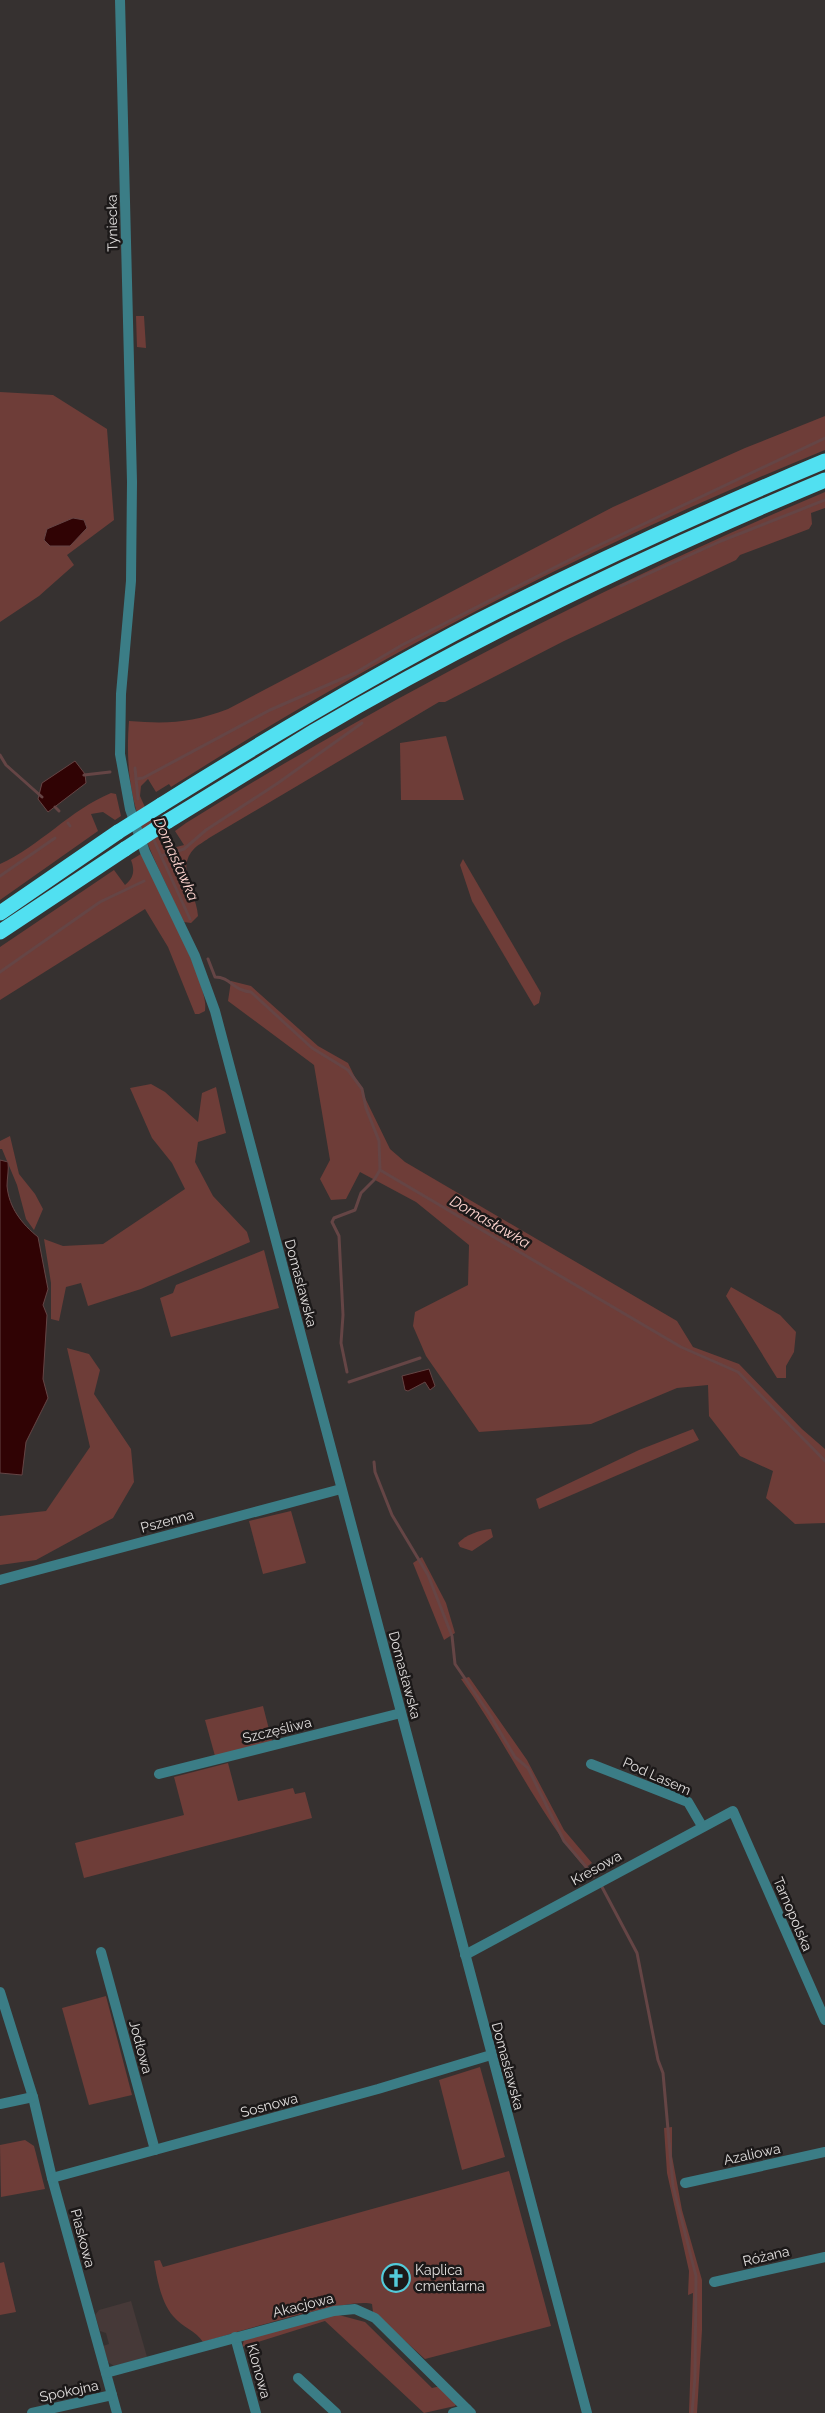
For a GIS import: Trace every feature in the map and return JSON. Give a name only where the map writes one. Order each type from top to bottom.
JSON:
[{"type":"highway","points":[[0,913],[118,832],[161,805],[308,716],[478,621],[620,551],[825,461]]},
{"type":"highway","points":[[0,932],[168,821],[315,731],[488,636],[636,563],[825,480]]},
{"type":"street","name":"Tyniecka","points":[[120,0],[131,445],[130,581],[121,694],[120,754],[130,809],[146,852],[190,945]]},
{"type":"street","name":"Domasławska","points":[[190,945],[215,1011],[587,2413]]},
{"type":"street","name":"Pszenna","points":[[0,1580],[341,1489]]},
{"type":"street","name":"Szczęśliwa","points":[[160,1774],[401,1713]]},
{"type":"street","name":"Pod Lasem","points":[[591,1764],[688,1802],[702,1826]]},
{"type":"street","name":"Kresowa","points":[[465,1955],[733,1810],[738,1819]]},
{"type":"street","name":"Tarnopolska","points":[[738,1819],[825,2020]]},
{"type":"street","name":"Jodłowa","points":[[101,1952],[156,2150]]},
{"type":"street","name":"Piaskowa","points":[[0,1992],[26,2070],[52,2178],[117,2413]]},
{"type":"street","name":"Sosnowa","points":[[52,2178],[378,2090],[491,2055]]},
{"type":"street","points":[[0,2104],[33,2097]]},
{"type":"street","name":"Azaliowa","points":[[685,2183],[825,2152]]},
{"type":"street","name":"Różana","points":[[714,2282],[825,2257]]},
{"type":"street","name":"Akacjowa","points":[[106,2373],[334,2311],[360,2310],[376,2318],[469,2411]]},
{"type":"street","name":"Klonowa","points":[[235,2337],[256,2413]]},
{"type":"street","points":[[298,2378],[336,2413]]},
{"type":"street","name":"Spokojna","points":[[32,2413],[112,2395]]},
{"type":"street","points":[[453,2413],[469,2411]]},
{"type":"shaded area","points":[[136,316],[144,316],[146,348],[137,347]]},
{"type":"shaded area","points":[[0,392],[53,395],[107,429],[114,520],[67,555],[74,565],[39,596],[0,622]]},
{"type":"shaded area","points":[[825,416],[825,450],[740,485],[656,523],[490,604],[329,692],[249,738],[171,787],[169,784],[156,792],[148,779],[141,786],[140,796],[160,841],[169,849],[184,845],[175,831],[186,823],[263,776],[420,687],[579,604],[742,528],[825,492],[825,508],[811,513],[812,524],[809,529],[740,555],[736,560],[564,641],[445,702],[439,702],[209,838],[195,848],[188,857],[186,865],[187,874],[198,916],[191,923],[184,922],[146,840],[134,804],[129,765],[129,721],[191,720],[228,709],[613,507],[745,448]]},
{"type":"shaded area","points":[[73,518],[84,520],[87,528],[70,546],[50,546],[44,540],[47,529]]},
{"type":"shaded area","points":[[446,736],[464,800],[401,800],[400,743]]},
{"type":"shaded area","points":[[75,761],[85,774],[86,783],[48,812],[38,799],[42,783]]},
{"type":"shaded area","points":[[111,793],[116,794],[121,816],[115,820],[103,812],[91,814],[98,831],[0,900],[0,864],[28,848],[96,800]]},
{"type":"shaded area","points":[[141,854],[191,958],[205,999],[205,1011],[195,1014],[168,947],[145,909],[0,1000],[0,947],[114,870],[125,885],[133,874],[131,860]]},
{"type":"shaded area","points":[[463,859],[541,993],[539,1003],[534,1006],[472,901],[460,865]]},
{"type":"shaded area","points":[[231,981],[251,986],[318,1046],[348,1063],[390,1149],[405,1162],[677,1321],[693,1347],[739,1364],[802,1429],[825,1449],[825,1523],[795,1524],[766,1498],[773,1471],[740,1456],[709,1416],[708,1385],[677,1388],[591,1424],[479,1432],[426,1356],[413,1326],[415,1312],[468,1285],[469,1245],[416,1202],[360,1172],[346,1199],[331,1200],[320,1179],[330,1160],[314,1065],[228,1001]]},
{"type":"shaded area","points":[[151,1084],[165,1092],[198,1122],[202,1093],[216,1087],[226,1133],[198,1142],[195,1162],[213,1196],[247,1232],[250,1242],[141,1289],[88,1306],[81,1283],[66,1287],[59,1321],[51,1319],[51,1283],[44,1239],[63,1246],[103,1244],[185,1189],[172,1163],[152,1138],[130,1088]]},
{"type":"shaded area","points":[[10,1136],[19,1174],[35,1194],[43,1209],[34,1230],[26,1219],[17,1185],[2,1149],[0,1149],[0,1141]]},
{"type":"shaded area","points":[[0,1160],[8,1162],[7,1186],[13,1208],[27,1227],[38,1237],[48,1289],[43,1305],[47,1315],[43,1379],[48,1398],[26,1442],[22,1475],[0,1473]]},
{"type":"shaded area","points":[[264,1250],[279,1308],[171,1337],[160,1298],[173,1293],[176,1285]]},
{"type":"shaded area","points":[[731,1287],[780,1315],[796,1332],[794,1352],[786,1366],[786,1378],[777,1378],[726,1296]]},
{"type":"shaded area","points":[[67,1348],[89,1354],[100,1370],[94,1394],[131,1449],[134,1482],[113,1518],[36,1560],[0,1565],[0,1516],[46,1511],[90,1447]]},
{"type":"shaded area","points":[[429,1369],[435,1386],[430,1390],[425,1382],[408,1391],[405,1390],[402,1376]]},
{"type":"shaded area","points":[[693,1429],[699,1440],[539,1509],[536,1499],[639,1450]]},
{"type":"shaded area","points":[[291,1511],[306,1563],[263,1574],[249,1521]]},
{"type":"shaded area","points":[[491,1529],[493,1537],[472,1551],[460,1547],[458,1543],[473,1533]]},
{"type":"shaded area","points":[[422,1557],[446,1603],[455,1633],[444,1640],[413,1563]]},
{"type":"shaded area","points":[[469,1677],[527,1760],[564,1830],[592,1863],[585,1868],[551,1823],[461,1679]]},
{"type":"shaded area","points":[[263,1706],[272,1741],[215,1756],[205,1720]]},
{"type":"shaded area","points":[[228,1763],[238,1801],[293,1788],[295,1794],[305,1792],[312,1818],[84,1878],[75,1843],[184,1815],[174,1777]]},
{"type":"shaded area","points":[[106,1996],[132,2095],[89,2105],[62,2008]]},
{"type":"shaded area","points":[[480,2067],[505,2157],[462,2170],[439,2080]]},
{"type":"shaded area","points":[[672,2127],[672,2156],[682,2210],[702,2280],[702,2330],[697,2413],[689,2413],[693,2293],[688,2295],[689,2271],[667,2173],[664,2128]]},
{"type":"shaded area","points":[[25,2140],[34,2146],[45,2189],[1,2197],[0,2145]]},
{"type":"shaded area","points":[[509,2171],[551,2326],[425,2359],[373,2312],[372,2304],[341,2305],[317,2310],[203,2342],[173,2316],[165,2304],[158,2283],[154,2261],[160,2260],[163,2267]]},
{"type":"shaded area","points":[[4,2262],[16,2312],[0,2315],[0,2263]]},
{"type":"shaded area","points":[[131,2301],[147,2357],[114,2366],[108,2362],[103,2346],[109,2344],[106,2333],[100,2331],[95,2315],[99,2310]]},
{"type":"shaded area","points":[[335,2314],[365,2322],[432,2388],[441,2386],[457,2403],[455,2406],[424,2413],[325,2321],[242,2347],[244,2340]]},
{"type":"waterway","points":[[136,779],[143,778],[270,710],[355,673],[402,645],[593,548],[825,438]]},
{"type":"waterway","points":[[621,586],[721,541],[825,500]]},
{"type":"waterway","points":[[161,856],[184,849],[206,830],[278,783],[362,723]]},
{"type":"waterway","name":"Domasławka","points":[[0,755],[6,765],[42,797]]},
{"type":"waterway","name":"Domasławka","points":[[135,768],[138,799]]},
{"type":"waterway","name":"Domasławka","points":[[84,775],[110,772]]},
{"type":"waterway","points":[[55,807],[59,811]]},
{"type":"waterway","name":"Domasławka","points":[[152,836],[190,919]]},
{"type":"waterway","points":[[0,876],[55,838]]},
{"type":"waterway","points":[[0,972],[100,902],[144,881]]},
{"type":"waterway","name":"Domasławka","points":[[208,959],[215,977],[225,979],[240,989],[251,992],[312,1048],[348,1070],[362,1089],[366,1108],[379,1141],[380,1170],[681,1347],[738,1372],[825,1461]]},
{"type":"waterway","points":[[347,1372],[341,1343],[343,1315],[339,1236],[332,1222],[334,1218],[355,1210],[361,1193],[374,1180],[380,1170]]},
{"type":"waterway","points":[[349,1382],[420,1358]]},
{"type":"waterway","points":[[374,1462],[375,1472],[392,1515],[428,1575],[452,1636],[455,1664],[490,1715],[515,1757],[528,1768],[564,1841],[594,1876]]},
{"type":"waterway","points":[[602,1887],[637,1953],[658,2060],[663,2073],[673,2186],[696,2276],[695,2377],[692,2413]]},
{"type":"place","name":"Kaplica cmentarna","points":[[396,2278]]}]
